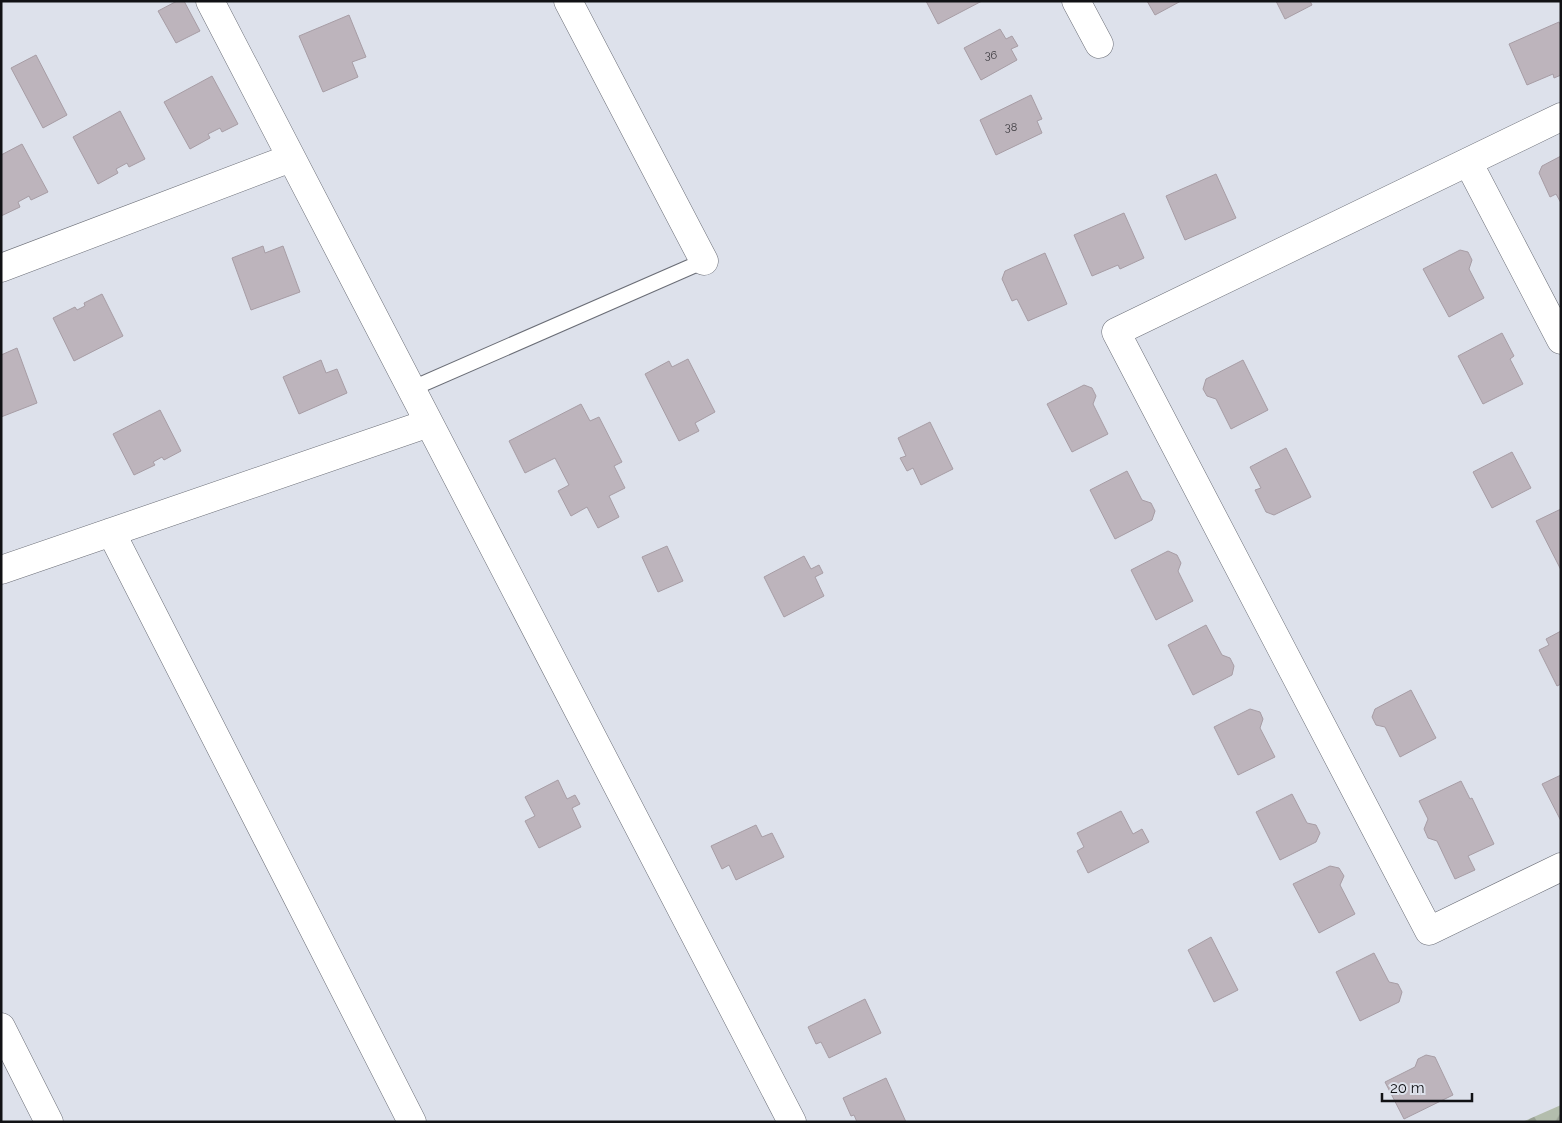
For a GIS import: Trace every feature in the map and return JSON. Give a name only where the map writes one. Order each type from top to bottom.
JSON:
[{"type":"street","points":[[210,1],[792,1122]]},
{"type":"street","points":[[568,1],[704,261]]},
{"type":"street","points":[[1076,1],[1099,44]]},
{"type":"street","points":[[1561,117],[1116,332],[1429,931],[1561,867]]},
{"type":"street","points":[[1,268],[291,158]]},
{"type":"street","points":[[1468,162],[1561,340]]},
{"type":"street","points":[[1,570],[428,423]]},
{"type":"street","points":[[111,532],[412,1122]]},
{"type":"street","points":[[1,1026],[49,1122]]},
{"type":"lane","points":[[411,389],[704,261]]},
{"type":"green space","points":[[1561,1105],[1561,1122],[1522,1122]]},
{"type":"building","points":[[177,1],[184,1],[200,31],[176,43],[158,11]]},
{"type":"building","points":[[926,1],[982,1],[938,24]]},
{"type":"building","points":[[1147,1],[1181,1],[1155,15]]},
{"type":"building","points":[[1276,1],[1310,1],[1312,5],[1285,19]]},
{"type":"building","points":[[349,15],[366,57],[352,62],[358,77],[323,92],[299,36]]},
{"type":"building","points":[[1559,22],[1561,26],[1561,75],[1554,78],[1553,74],[1527,85],[1509,44]]},
{"type":"building","points":[[1000,29],[1006,39],[1012,36],[1018,46],[1011,49],[1017,60],[981,80],[964,48]]},
{"type":"building","points":[[36,55],[67,115],[43,128],[11,68]]},
{"type":"building","points":[[212,76],[238,124],[222,132],[220,128],[208,134],[210,138],[190,149],[164,102]]},
{"type":"building","points":[[1031,95],[1042,119],[1037,121],[1042,133],[996,155],[980,120]]},
{"type":"building","points":[[120,111],[145,159],[129,167],[127,163],[116,169],[118,173],[98,184],[73,137]]},
{"type":"building","points":[[22,144],[48,192],[31,200],[29,196],[18,202],[20,207],[1,216],[1,155]]},
{"type":"building","points":[[1561,156],[1561,203],[1556,194],[1550,197],[1539,173],[1542,166]]},
{"type":"building","points":[[1216,174],[1236,218],[1185,240],[1166,196]]},
{"type":"building","points":[[1124,213],[1144,258],[1120,269],[1118,265],[1092,276],[1074,235]]},
{"type":"building","points":[[263,246],[265,253],[283,246],[300,292],[251,310],[232,258]]},
{"type":"building","points":[[1460,250],[1468,252],[1472,260],[1469,269],[1484,298],[1449,317],[1423,269]]},
{"type":"building","points":[[1045,253],[1067,304],[1028,321],[1017,299],[1012,301],[1002,279],[1005,271]]},
{"type":"building","points":[[102,294],[123,336],[74,361],[53,318],[75,307],[77,310],[85,306],[84,303]]},
{"type":"building","points":[[1502,333],[1514,356],[1510,359],[1523,384],[1483,404],[1458,356]]},
{"type":"building","points":[[17,348],[37,403],[1,417],[1,355]]},
{"type":"building","points":[[688,359],[715,412],[695,423],[699,431],[679,441],[645,374],[669,361],[672,367]]},
{"type":"building","points":[[321,360],[326,373],[337,369],[347,393],[299,414],[283,377]]},
{"type":"building","points":[[1243,360],[1268,410],[1231,429],[1216,399],[1207,396],[1203,389],[1206,379]]},
{"type":"building","points":[[1084,385],[1092,388],[1096,396],[1093,404],[1108,434],[1072,452],[1047,404]]},
{"type":"building","points":[[581,404],[590,421],[599,417],[622,462],[614,466],[625,488],[609,496],[619,517],[598,528],[587,507],[571,516],[558,491],[569,485],[555,458],[525,473],[509,441]]},
{"type":"building","points":[[160,410],[181,451],[164,460],[162,457],[153,462],[155,465],[134,475],[113,434]]},
{"type":"building","points":[[930,422],[953,469],[921,485],[913,468],[907,471],[900,458],[906,456],[898,438]]},
{"type":"building","points":[[1286,448],[1311,497],[1274,515],[1266,512],[1255,490],[1261,488],[1250,467]]},
{"type":"building","points":[[1512,452],[1531,488],[1492,508],[1473,472]]},
{"type":"building","points":[[1127,471],[1142,500],[1151,503],[1155,511],[1152,520],[1115,539],[1090,490]]},
{"type":"building","points":[[1561,509],[1561,570],[1536,521]]},
{"type":"building","points":[[667,546],[683,581],[658,592],[642,557]]},
{"type":"building","points":[[1168,551],[1177,555],[1181,563],[1178,571],[1193,601],[1156,620],[1131,570]]},
{"type":"building","points":[[804,556],[811,569],[819,565],[823,573],[815,577],[824,596],[784,617],[764,577]]},
{"type":"building","points":[[1206,625],[1222,655],[1230,658],[1234,666],[1232,675],[1193,695],[1168,645]]},
{"type":"building","points":[[1561,631],[1561,684],[1557,686],[1539,650],[1549,645],[1546,639]]},
{"type":"building","points":[[1411,690],[1436,738],[1400,757],[1385,727],[1376,725],[1372,717],[1375,709]]},
{"type":"building","points":[[1250,709],[1260,712],[1263,719],[1260,728],[1275,757],[1238,775],[1214,727]]},
{"type":"building","points":[[1561,775],[1561,821],[1542,784]]},
{"type":"building","points":[[558,780],[567,799],[575,795],[580,804],[572,808],[581,827],[539,848],[525,821],[535,816],[525,797]]},
{"type":"building","points":[[1461,781],[1470,799],[1472,798],[1494,844],[1468,856],[1475,870],[1455,879],[1437,841],[1428,838],[1424,829],[1428,819],[1419,801]]},
{"type":"building","points":[[1292,794],[1307,823],[1316,825],[1320,833],[1316,842],[1280,860],[1256,812]]},
{"type":"building","points":[[1121,811],[1133,834],[1142,829],[1149,842],[1088,873],[1077,851],[1084,847],[1077,833]]},
{"type":"building","points":[[756,825],[762,837],[772,833],[784,857],[736,880],[729,865],[722,869],[711,846]]},
{"type":"building","points":[[1330,866],[1339,868],[1344,876],[1340,885],[1355,914],[1319,933],[1293,884]]},
{"type":"building","points":[[1211,937],[1238,990],[1214,1002],[1188,950]]},
{"type":"building","points":[[1374,953],[1389,982],[1398,984],[1402,992],[1399,1002],[1360,1021],[1336,972]]},
{"type":"building","points":[[865,999],[881,1033],[829,1058],[821,1042],[816,1044],[808,1027]]},
{"type":"building","points":[[1426,1055],[1435,1057],[1453,1095],[1404,1119],[1385,1082],[1415,1067],[1418,1059]]},
{"type":"building","points":[[886,1078],[906,1122],[857,1122],[854,1115],[851,1116],[843,1098]]}]
